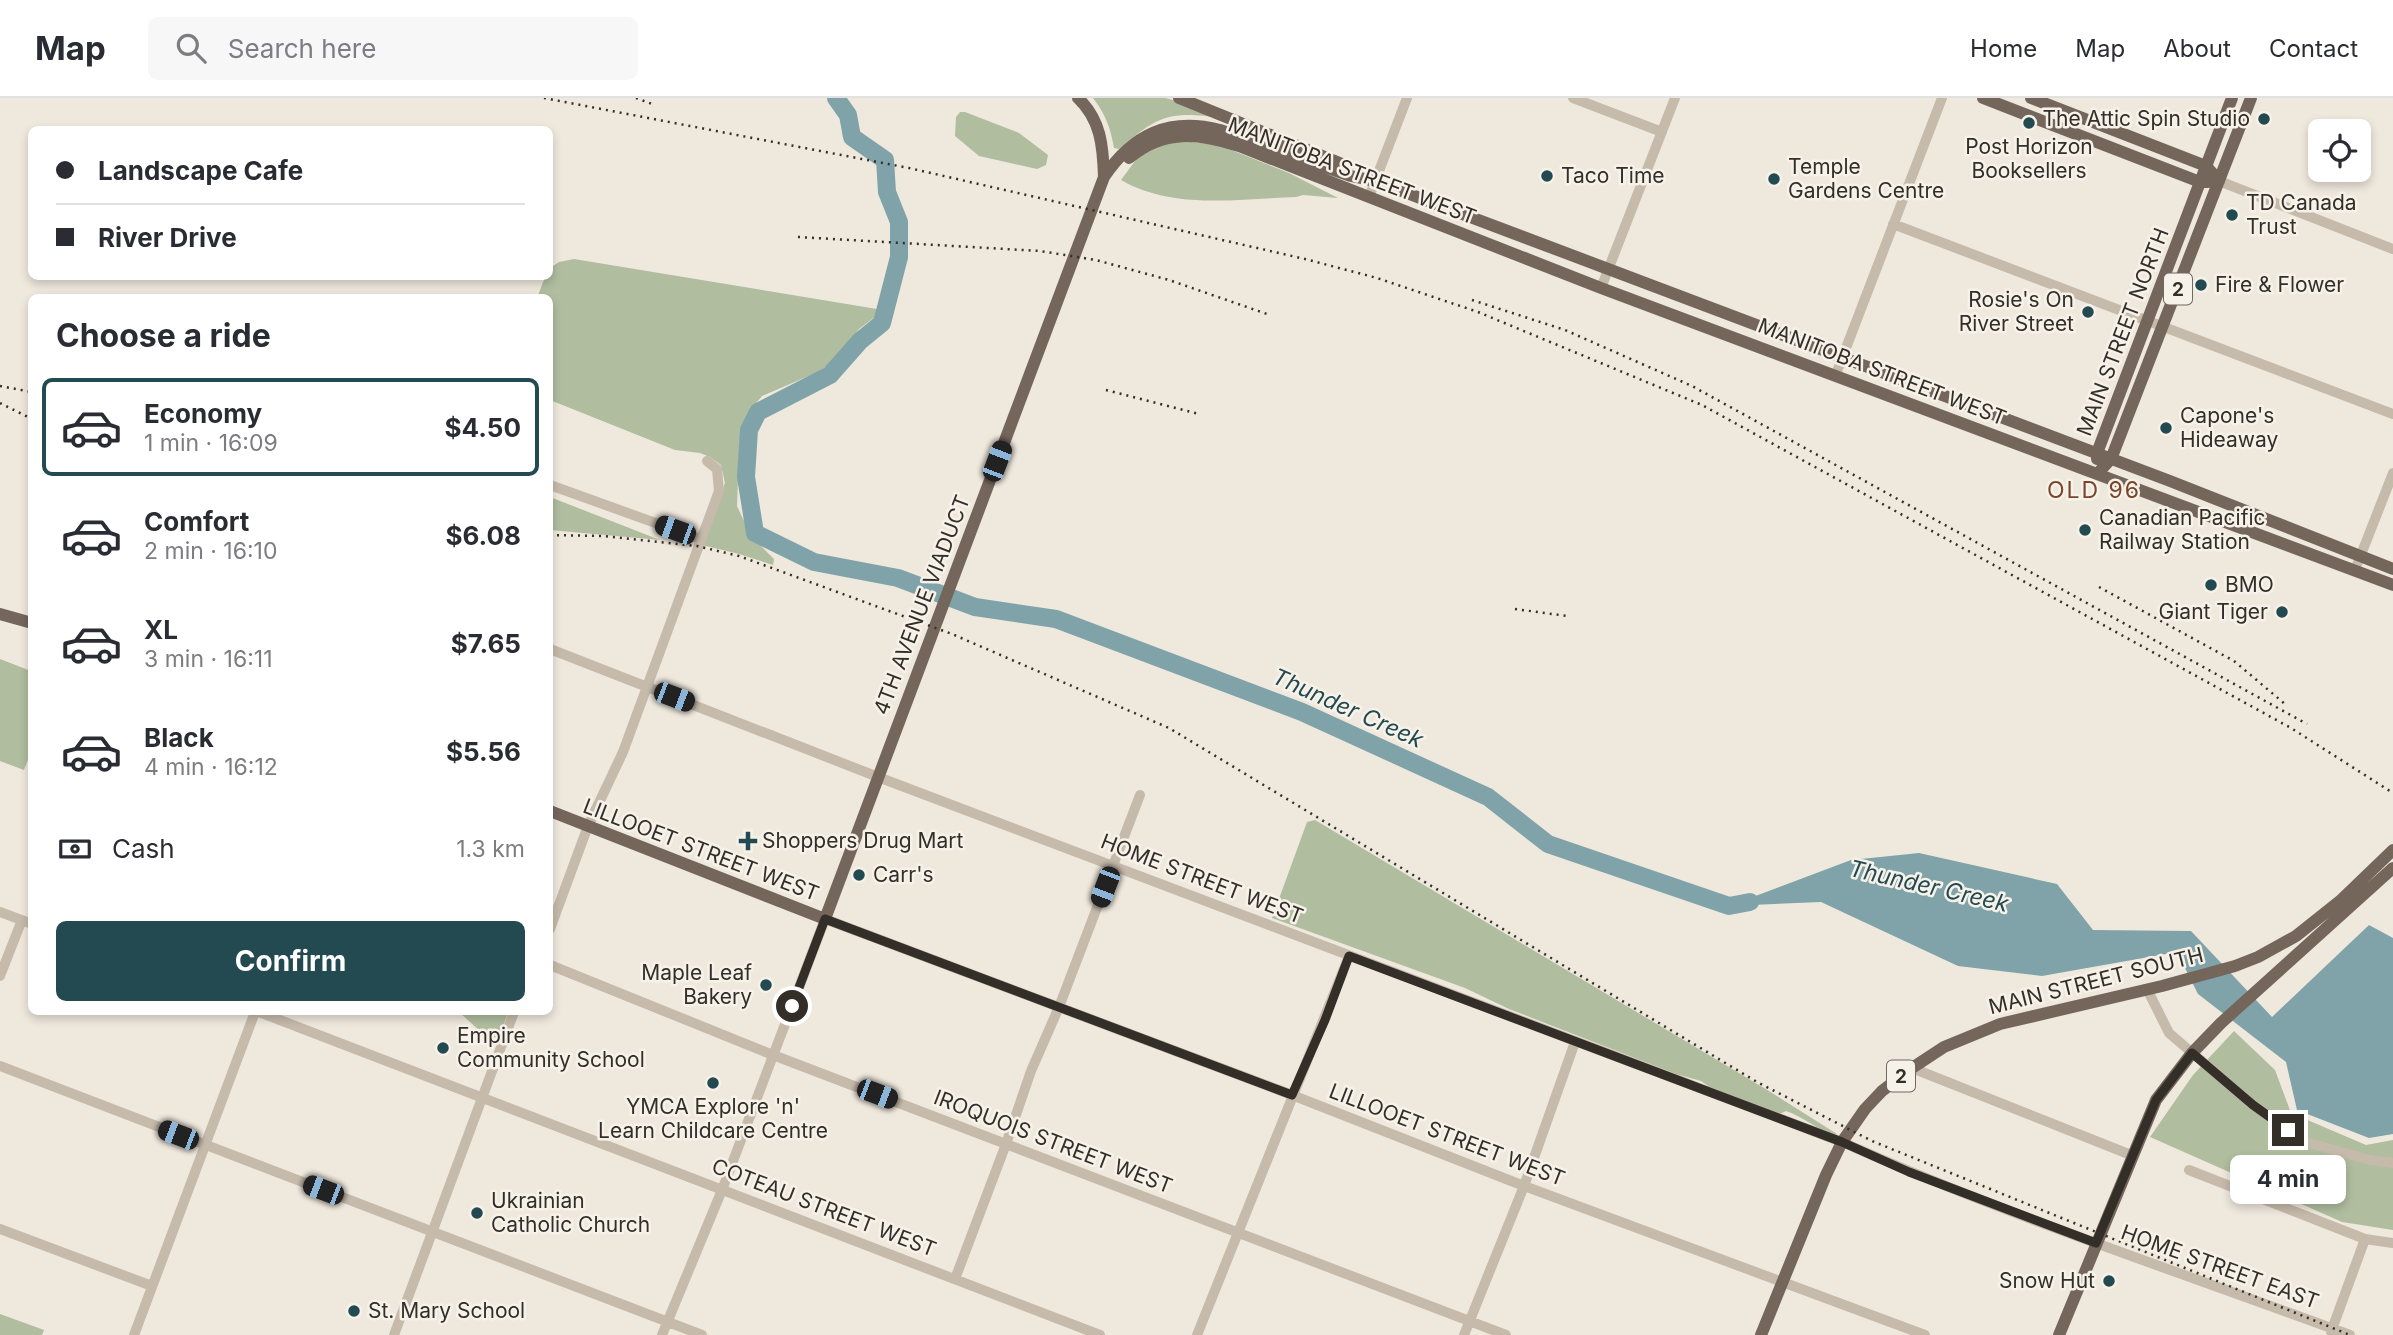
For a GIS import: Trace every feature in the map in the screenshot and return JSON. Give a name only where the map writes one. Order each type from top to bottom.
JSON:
[{"type":"main road","points":[[1078,98],[1089,109],[1099,129],[1102,181]]},
{"type":"main road","points":[[1179,98],[1355,169],[1375,181]]},
{"type":"main road","points":[[1983,98],[2200,182],[2219,181]]},
{"type":"main road","points":[[2031,98],[2206,166],[2219,181]]},
{"type":"main road","name":"MAIN STREET NORTH","points":[[2097,474],[2097,453],[2232,98]]},
{"type":"main road","name":"MAIN STREET NORTH","points":[[2097,474],[2111,459],[2251,98]]},
{"type":"main road","name":"MANITOBA STREET WEST","points":[[1102,181],[1120,156],[1138,141],[1159,130],[1188,125],[1203,126],[1252,140],[1351,176],[1375,181],[2097,453],[2393,569]]},
{"type":"main road","name":"MANITOBA STREET WEST","points":[[1102,181],[1149,144],[1167,137],[1191,136],[1239,146],[1601,288],[2393,585]]},
{"type":"main road","name":"4TH AVENUE VIADUCT","points":[[825,919],[1102,181]]},
{"type":"main road","points":[[0,614],[28,622]]},
{"type":"main road","name":"LILLOOET STREET WEST","points":[[553,812],[825,919]]},
{"type":"main road","name":"MAIN STREET SOUTH","points":[[1761,1335],[1842,1142],[1865,1109],[1882,1091],[1944,1047],[2000,1024],[2147,989],[2235,966],[2258,957],[2296,936],[2340,901],[2393,850]]},
{"type":"main road","points":[[2059,1335],[2156,1100],[2211,1033],[2393,868]]},
{"type":"street","points":[[1369,197],[1407,98]]},
{"type":"street","points":[[1573,98],[1661,132]]},
{"type":"street","points":[[1601,288],[1675,98]]},
{"type":"street","points":[[1836,374],[1942,98]]},
{"type":"street","points":[[2219,181],[2393,249]]},
{"type":"street","points":[[1893,224],[2393,414]]},
{"type":"street","points":[[553,921],[588,826],[623,752],[649,687],[719,491],[717,469],[707,461]]},
{"type":"street","points":[[2355,570],[2393,473]]},
{"type":"street","points":[[553,486],[700,539]]},
{"type":"street","name":"HOME STREET WEST","points":[[553,650],[1842,1142]]},
{"type":"street","points":[[955,1279],[1031,1071],[1059,1007],[1140,795]]},
{"type":"street","points":[[0,912],[27,922],[0,976]]},
{"type":"street","points":[[662,1335],[722,1190],[825,919]]},
{"type":"street","name":"LILLOOET STREET WEST","points":[[825,919],[1292,1095],[1524,1186],[1926,1335]]},
{"type":"street","points":[[1197,1335],[1349,956]]},
{"type":"street","name":"IROQUOIS STREET WEST","points":[[553,966],[773,1055],[1506,1335]]},
{"type":"street","points":[[2147,989],[2169,1033],[2253,1105],[2306,1142],[2370,1160],[2393,1163]]},
{"type":"street","points":[[134,1335],[204,1145],[256,1015]]},
{"type":"street","name":"COTEAU STREET WEST","points":[[265,1015],[1100,1335]]},
{"type":"street","points":[[394,1335],[513,1015]]},
{"type":"street","points":[[1464,1335],[1524,1186],[1575,1042]]},
{"type":"street","points":[[0,1066],[702,1335]]},
{"type":"street","points":[[1912,1068],[2132,1155]]},
{"type":"street","name":"HOME STREET EAST","points":[[1842,1142],[1909,1172],[2331,1332],[2350,1335]]},
{"type":"street","points":[[2189,1170],[2365,1239],[2393,1243]]},
{"type":"street","points":[[0,1228],[152,1286]]},
{"type":"street","points":[[2331,1332],[2365,1239]]},
{"type":"street","points":[[1063,1335],[1068,1322]]},
{"type":"green space","points":[[1093,98],[1165,98],[1222,118],[1189,115],[1166,118],[1155,122],[1119,149],[1114,148],[1107,122]]},
{"type":"green space","points":[[960,112],[1019,133],[1048,155],[1046,165],[1037,169],[979,156],[955,136],[956,117]]},
{"type":"green space","points":[[1173,140],[1219,145],[1289,173],[1338,198],[1303,195],[1229,200],[1184,199],[1162,196],[1121,180],[1138,157]]},
{"type":"green space","points":[[574,259],[877,309],[876,316],[859,329],[834,361],[818,372],[762,396],[748,413],[739,454],[737,506],[751,536],[774,559],[773,565],[702,545],[725,483],[721,465],[700,453],[675,450],[553,401],[553,294],[539,294],[544,280],[553,280],[553,266]]},
{"type":"green space","points":[[553,498],[660,540],[553,530]]},
{"type":"green space","points":[[0,659],[28,670],[28,760],[24,770],[0,761]]},
{"type":"green space","points":[[1315,820],[1837,1134],[1833,1135],[1786,1111],[1778,1115],[1714,1090],[1701,1081],[1676,1074],[1509,1009],[1465,988],[1272,918],[1307,822]]},
{"type":"green space","points":[[462,1015],[507,1015],[499,1039],[481,1032]]},
{"type":"green space","points":[[2234,1031],[2275,1070],[2291,1113],[2366,1145],[2393,1140],[2393,1230],[2342,1222],[2150,1137],[2193,1075]]},
{"type":"green space","points":[[0,1314],[44,1330],[42,1335],[0,1335]]},
{"type":"water","points":[[1919,853],[2057,884],[2093,930],[2191,931],[2272,1017],[2369,925],[2393,938],[2393,1134],[2369,1138],[2297,1110],[2286,1062],[2198,994],[2177,952],[2042,976],[1958,966],[1821,902],[1729,906],[1851,860]]},
{"type":"waterway","name":"Thunder Creek","points":[[836,98],[848,115],[852,137],[885,160],[887,192],[899,222],[899,257],[882,323],[860,341],[830,375],[758,412],[749,430],[746,477],[755,533],[814,562],[898,578],[975,607],[1056,619],[1302,712],[1488,797],[1548,844],[1729,906],[1750,902]]},
{"type":"railway","points":[[544,98],[909,168],[1305,259],[1377,278],[1478,312],[1702,405],[2291,728],[2393,793]]},
{"type":"railway","points":[[636,98],[652,104]]},
{"type":"railway","points":[[798,237],[1040,251],[1096,260],[1169,280],[1267,314]]},
{"type":"railway","points":[[1472,300],[1565,330],[1692,386],[2307,724]]},
{"type":"railway","points":[[0,386],[28,391]]},
{"type":"railway","points":[[1106,390],[1199,414]]},
{"type":"railway","points":[[0,403],[28,417]]},
{"type":"railway","points":[[553,535],[604,536],[697,546],[739,556],[952,634],[1169,728],[1757,1082],[1872,1141],[2350,1335]]},
{"type":"railway","points":[[2099,587],[2234,661],[2285,704]]},
{"type":"railway","points":[[1515,609],[1567,616]]},
{"type":"place","name":"The Attic Spin Studio","points":[[2264,119]]},
{"type":"place","name":"Post Horizon Booksellers","points":[[2029,123]]},
{"type":"place","name":"Taco Time","points":[[1547,176]]},
{"type":"place","name":"Temple Gardens Centre","points":[[1774,179]]},
{"type":"place","name":"TD Canada Trust","points":[[2232,215]]},
{"type":"place","name":"Fire & Flower","points":[[2201,285]]},
{"type":"place","name":"Rosie's On River Street","points":[[2088,312]]},
{"type":"place","name":"Capone's Hideaway","points":[[2166,428]]},
{"type":"place","name":"Canadian Pacific Railway Station","points":[[2085,530]]},
{"type":"place","name":"BMO","points":[[2211,585]]},
{"type":"place","name":"Giant Tiger","points":[[2282,612]]},
{"type":"place","name":"Shoppers Drug Mart","points":[[748,841]]},
{"type":"place","name":"Carr's","points":[[859,875]]},
{"type":"place","name":"Maple Leaf Bakery","points":[[766,985]]},
{"type":"place","name":"Empire Community School","points":[[443,1048]]},
{"type":"place","name":"YMCA Explore 'n' Learn Childcare Centre","points":[[713,1083]]},
{"type":"place","name":"Ukrainian Catholic Church","points":[[477,1213]]},
{"type":"place","name":"Snow Hut","points":[[2109,1281]]},
{"type":"place","name":"St. Mary School","points":[[354,1311]]},
{"type":"district","name":"OLD 96","points":[[2094,490]]},
{"type":"route","points":[[792,1006],[825,919],[1292,1095],[1349,956],[1842,1142],[1909,1172],[2096,1243],[2144,1123],[2156,1100],[2192,1053],[2253,1105],[2288,1130]]}]
